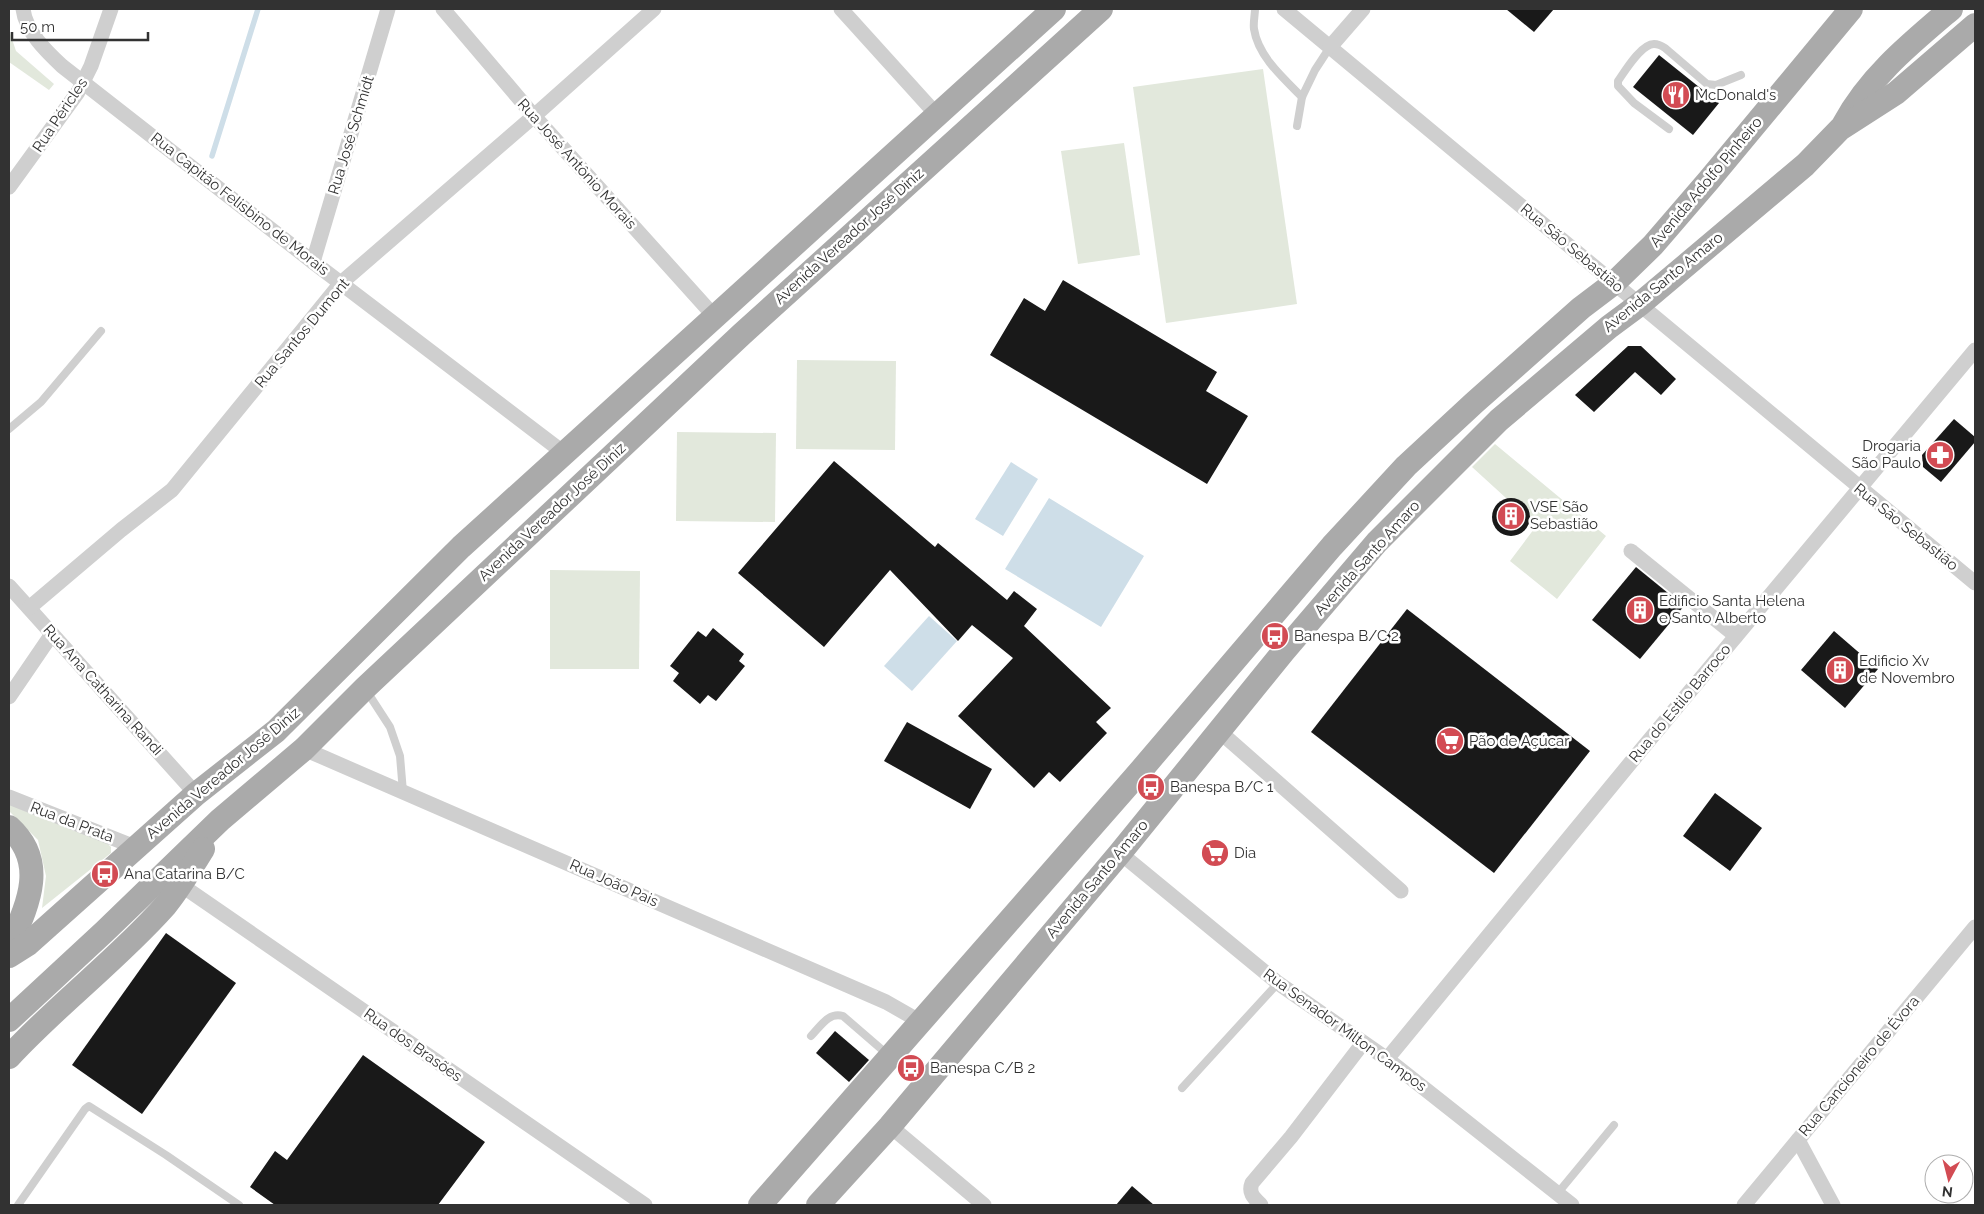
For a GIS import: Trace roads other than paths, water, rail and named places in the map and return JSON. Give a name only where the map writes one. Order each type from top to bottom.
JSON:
[{"type":"main road","name":"Avenida Vereador José Diniz","points":[[15,949],[196,794],[276,731],[461,547],[936,114],[1054,9]]},
{"type":"main road","name":"Avenida Vereador José Diniz","points":[[9,1020],[220,820],[304,749],[365,688],[742,334],[1101,9]]},
{"type":"main road","name":"Avenida Adolfo Pinheiro","points":[[1614,283],[1653,245],[1851,9]]},
{"type":"main road","name":"Avenida Santo Amaro","points":[[1840,129],[1854,104],[1876,79],[1905,49],[1951,9]]},
{"type":"main road","name":"Avenida Santo Amaro","points":[[818,1205],[890,1126],[1120,853],[1218,731],[1377,542],[1499,420],[1805,165],[1840,129],[1896,94],[1975,25]]},
{"type":"main road","name":"Avenida Santo Amaro","points":[[760,1205],[1244,650],[1332,546],[1406,466],[1474,402],[1581,308],[1614,283]]},
{"type":"main road","points":[[9,1057],[121,950],[164,906],[181,885],[220,820]]},
{"type":"main road","points":[[9,827],[25,847],[31,859],[32,874],[28,905],[15,949]]},
{"type":"street","name":"Rua Capitão Felisbino de Morais","points":[[23,9],[23,14],[35,37],[45,51],[83,83],[313,262],[564,453]]},
{"type":"street","name":"Rua Péricles","points":[[9,187],[78,92],[91,66],[111,9]]},
{"type":"street","name":"Rua José Schmidt","points":[[313,262],[388,9]]},
{"type":"street","name":"Rua José Antônio Morais","points":[[443,9],[534,116],[714,316]]},
{"type":"street","name":"Rua Santos Dumont","points":[[29,608],[121,530],[143,515],[172,490],[341,283],[654,9]]},
{"type":"street","points":[[840,9],[936,114]]},
{"type":"street","name":"Rua São Sebastião","points":[[1284,9],[1975,584]]},
{"type":"street","points":[[1330,47],[1362,9]]},
{"type":"street","name":"Rua do Estilo Barroco","points":[[1387,1059],[1975,350]]},
{"type":"street","points":[[1631,551],[1736,636]]},
{"type":"street","name":"Rua Ana Catharina Randi","points":[[9,586],[196,794]]},
{"type":"street","points":[[9,697],[52,634]]},
{"type":"street","points":[[1218,731],[1401,891]]},
{"type":"street","name":"Rua João Pais","points":[[304,749],[886,1002],[921,1022]]},
{"type":"street","name":"Rua da Prata","points":[[9,797],[135,847]]},
{"type":"street","name":"Rua Senador Milton Campos","points":[[1120,853],[1278,983],[1387,1059],[1572,1205]]},
{"type":"street","name":"Rua dos Brasões","points":[[181,885],[645,1205]]},
{"type":"street","name":"Rua Cancioneiro de Évora","points":[[1744,1205],[1975,927]]},
{"type":"street","points":[[1261,1205],[1252,1196],[1250,1187],[1252,1183],[1291,1137],[1363,1043]]},
{"type":"street","points":[[890,1126],[984,1205]]},
{"type":"street","points":[[1798,1140],[1833,1205]]},
{"type":"lane","points":[[1255,9],[1254,29],[1262,50],[1280,75],[1302,97]]},
{"type":"lane","points":[[1669,129],[1634,102],[1618,86],[1618,81],[1640,51],[1647,46],[1658,44],[1707,84],[1716,85],[1741,75]]},
{"type":"lane","points":[[1297,126],[1302,97],[1330,47]]},
{"type":"lane","points":[[9,430],[41,402],[101,331]]},
{"type":"lane","points":[[365,688],[390,727],[400,756],[403,792]]},
{"type":"lane","points":[[1182,1088],[1278,983]]},
{"type":"lane","points":[[812,1036],[829,1017],[836,1014],[843,1016],[890,1057]]},
{"type":"lane","points":[[18,1205],[85,1109],[89,1106],[166,1155],[239,1205]]},
{"type":"lane","points":[[1557,1194],[1614,1125]]},
{"type":"waterway","points":[[212,156],[258,9]]},
{"type":"place","name":"McDonald's","points":[[1676,95]]},
{"type":"place","name":"Drogaria São Paulo","points":[[1940,455]]},
{"type":"place","name":"VSE São Sebastião","points":[[1511,516]]},
{"type":"place","name":"Edificio Santa Helena e Santo Alberto","points":[[1640,610]]},
{"type":"place","name":"Banespa B/C 2","points":[[1275,636]]},
{"type":"place","name":"Edificio Xv de Novembro","points":[[1840,670]]},
{"type":"place","name":"Pão de Açúcar","points":[[1450,741]]},
{"type":"place","name":"Banespa B/C 1","points":[[1151,787]]},
{"type":"place","name":"Dia","points":[[1215,853]]},
{"type":"place","name":"Ana Catarina B/C","points":[[105,874]]},
{"type":"place","name":"Banespa C/B 2","points":[[911,1068]]}]
